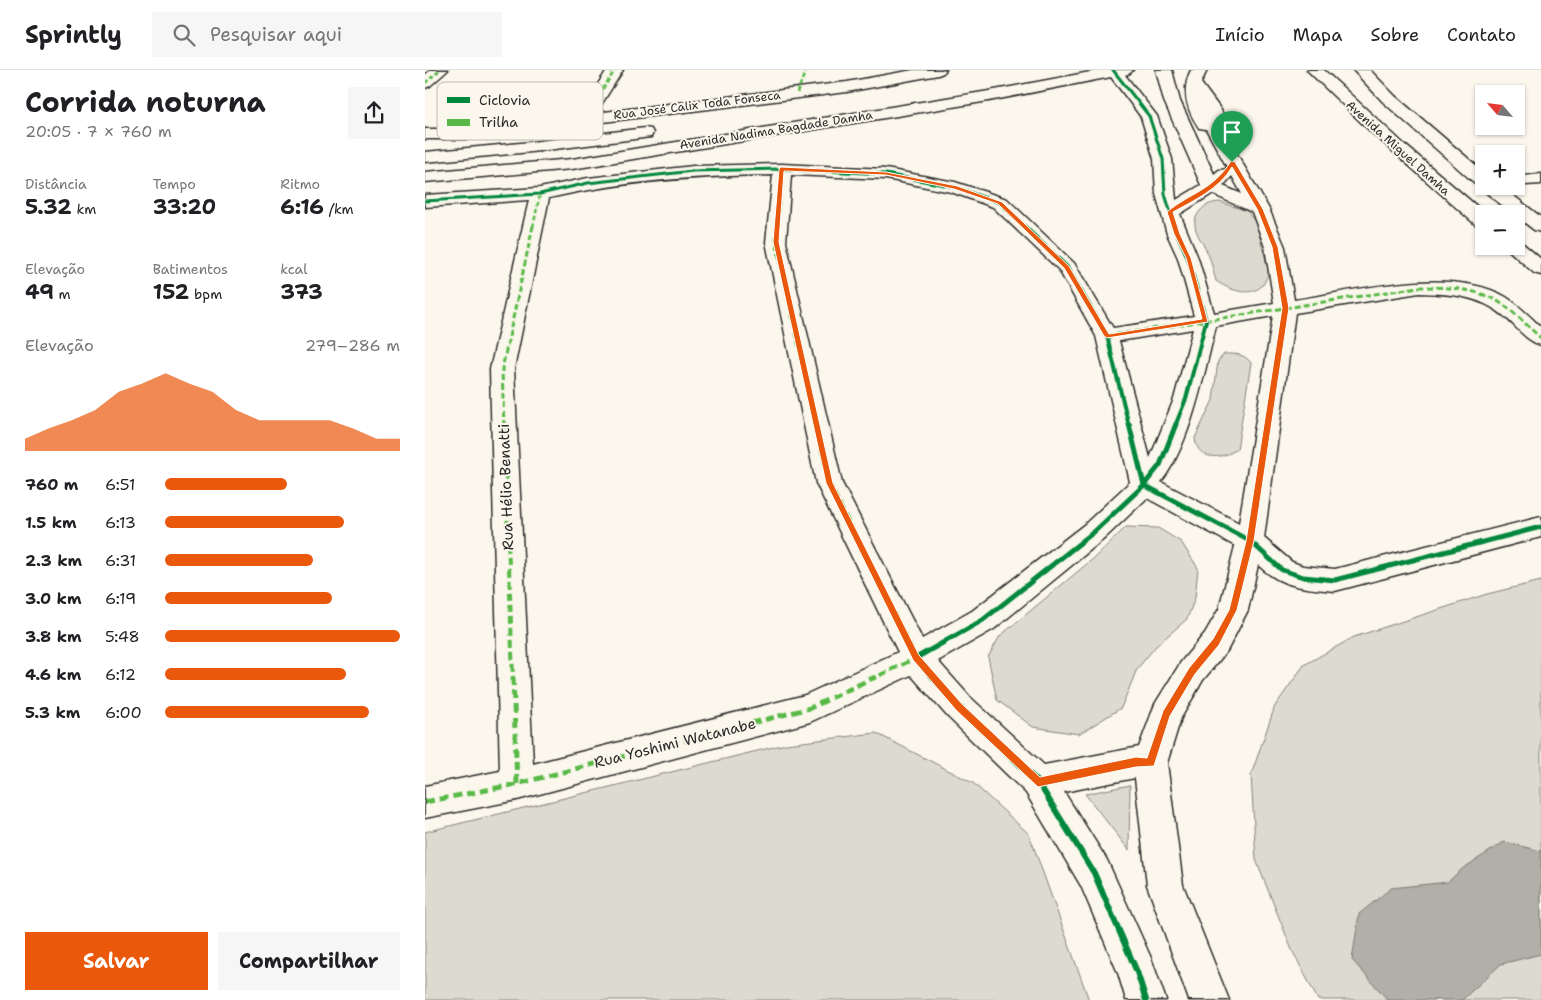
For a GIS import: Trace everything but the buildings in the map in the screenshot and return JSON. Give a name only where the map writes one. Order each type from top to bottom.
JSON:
[{"type":"street","points":[[425,83],[440,70]]},
{"type":"street","points":[[603,90],[615,70]]},
{"type":"street","points":[[799,101],[806,70]]},
{"type":"street","points":[[1165,70],[1171,101],[1211,188],[1260,209]]},
{"type":"street","name":"Avenida Miguel Damha","points":[[1315,70],[1350,107],[1475,215]]},
{"type":"street","points":[[1361,70],[1389,99],[1475,174]]},
{"type":"street","points":[[1118,71],[1149,116],[1163,159],[1164,185],[1170,212],[1177,234],[1189,258],[1206,321]]},
{"type":"street","name":"Avenida Nadima Bagdade Damha","points":[[425,177],[571,164],[989,96],[1118,71]]},
{"type":"street","points":[[1196,77],[1193,95],[1199,114],[1205,124],[1213,127],[1260,209],[1275,247],[1285,308],[1250,541],[1233,610],[1216,642],[1192,671],[1166,714],[1150,763],[1165,885],[1209,1000]]},
{"type":"street","name":"Avenida Nadima Bagdade Damha","points":[[799,101],[940,78]]},
{"type":"street","points":[[1069,79],[1108,90],[1141,103],[1171,101]]},
{"type":"street","name":"Rua José Calix Toda Fonseca","points":[[603,117],[799,101]]},
{"type":"street","name":"Avenida Nadima Bagdade Damha","points":[[603,138],[665,130]]},
{"type":"street","name":"Avenida Nadima Bagdade Damha","points":[[425,156],[531,147],[586,140]]},
{"type":"street","points":[[1170,212],[1211,188],[1225,174],[1232,162]]},
{"type":"street","points":[[781,169],[776,242],[829,483],[916,658],[959,707],[1038,782],[1095,873],[1137,972],[1145,1000]]},
{"type":"street","points":[[425,201],[540,194],[588,183],[693,171],[781,169],[886,174],[955,188],[1000,203],[1067,267],[1107,336],[1144,485],[1250,541],[1282,570],[1303,577],[1335,580],[1541,527]]},
{"type":"street","points":[[1525,181],[1541,179]]},
{"type":"street","points":[[1446,191],[1475,187]]},
{"type":"street","name":"Rua Hélio Benatti","points":[[517,784],[502,369],[540,194]]},
{"type":"street","points":[[1501,195],[1541,226]]},
{"type":"street","points":[[1525,255],[1541,269]]},
{"type":"street","points":[[1107,336],[1419,287],[1444,286],[1480,294],[1499,302],[1541,338]]},
{"type":"street","name":"Rua Yoshimi Watanabe","points":[[425,802],[517,784],[810,708],[916,658],[983,620],[1095,531],[1144,485],[1160,465],[1186,399],[1206,321]]},
{"type":"street","points":[[1038,782],[1136,762],[1150,763]]},
{"type":"shaded area","points":[[1220,202],[1247,211],[1256,223],[1269,272],[1263,285],[1256,290],[1238,291],[1216,281],[1209,257],[1195,227],[1195,222],[1196,217],[1204,207],[1211,203]]},
{"type":"shaded area","points":[[1224,354],[1242,356],[1251,363],[1237,449],[1224,455],[1211,456],[1200,451],[1195,438],[1213,400],[1218,361]]},
{"type":"shaded area","points":[[1126,527],[1158,528],[1181,542],[1198,568],[1195,598],[1187,619],[1156,646],[1137,669],[1121,708],[1079,734],[1033,727],[997,700],[988,657],[1000,636],[1094,558]]},
{"type":"shaded area","points":[[1541,581],[1541,1000],[1318,1000],[1292,950],[1256,860],[1251,775],[1275,706],[1304,665],[1354,637],[1487,594]]},
{"type":"shaded area","points":[[876,733],[973,783],[1029,834],[1089,1000],[425,1000],[425,832],[786,744]]},
{"type":"shaded area","points":[[1130,785],[1129,850],[1085,794]]},
{"type":"shaded area","points":[[1504,842],[1541,851],[1541,954],[1501,964],[1462,1000],[1388,1000],[1352,960],[1359,914],[1391,888],[1448,882],[1462,869]]},
{"type":"marked path","points":[[425,83],[440,70]]},
{"type":"marked path","points":[[603,89],[615,70]]},
{"type":"marked path","points":[[797,93],[806,70]]},
{"type":"marked path","points":[[425,802],[517,784],[810,708],[916,658],[829,483],[776,242],[782,169]]},
{"type":"marked path","points":[[517,784],[502,369],[540,194]]},
{"type":"marked path","points":[[1107,336],[1419,287],[1439,287],[1460,289],[1490,297],[1505,306],[1541,338]]},
{"type":"cycle path","points":[[1113,70],[1149,116],[1163,159],[1165,194],[1170,212],[1188,258],[1206,321],[1186,399],[1160,465],[1144,485],[1095,531],[983,620],[916,658],[959,707],[1038,782],[1094,873],[1137,972],[1146,1000]]},
{"type":"cycle path","points":[[425,201],[540,194],[588,183],[693,171],[782,169],[886,174],[955,187],[1000,203],[1067,267],[1107,336],[1144,485],[1250,541],[1282,570],[1303,577],[1335,580],[1541,527]]},
{"type":"route","points":[[1232,162],[1260,209],[1275,247],[1281,273],[1285,308],[1285,319],[1250,541],[1233,610],[1216,642],[1192,671],[1166,714],[1150,763],[1136,762],[1038,782],[959,707],[916,658],[829,483],[776,242],[781,169],[886,174],[955,188],[1000,203],[1067,267],[1107,336],[1206,321],[1189,258],[1177,234],[1170,212],[1211,188],[1225,174],[1232,162]]}]
